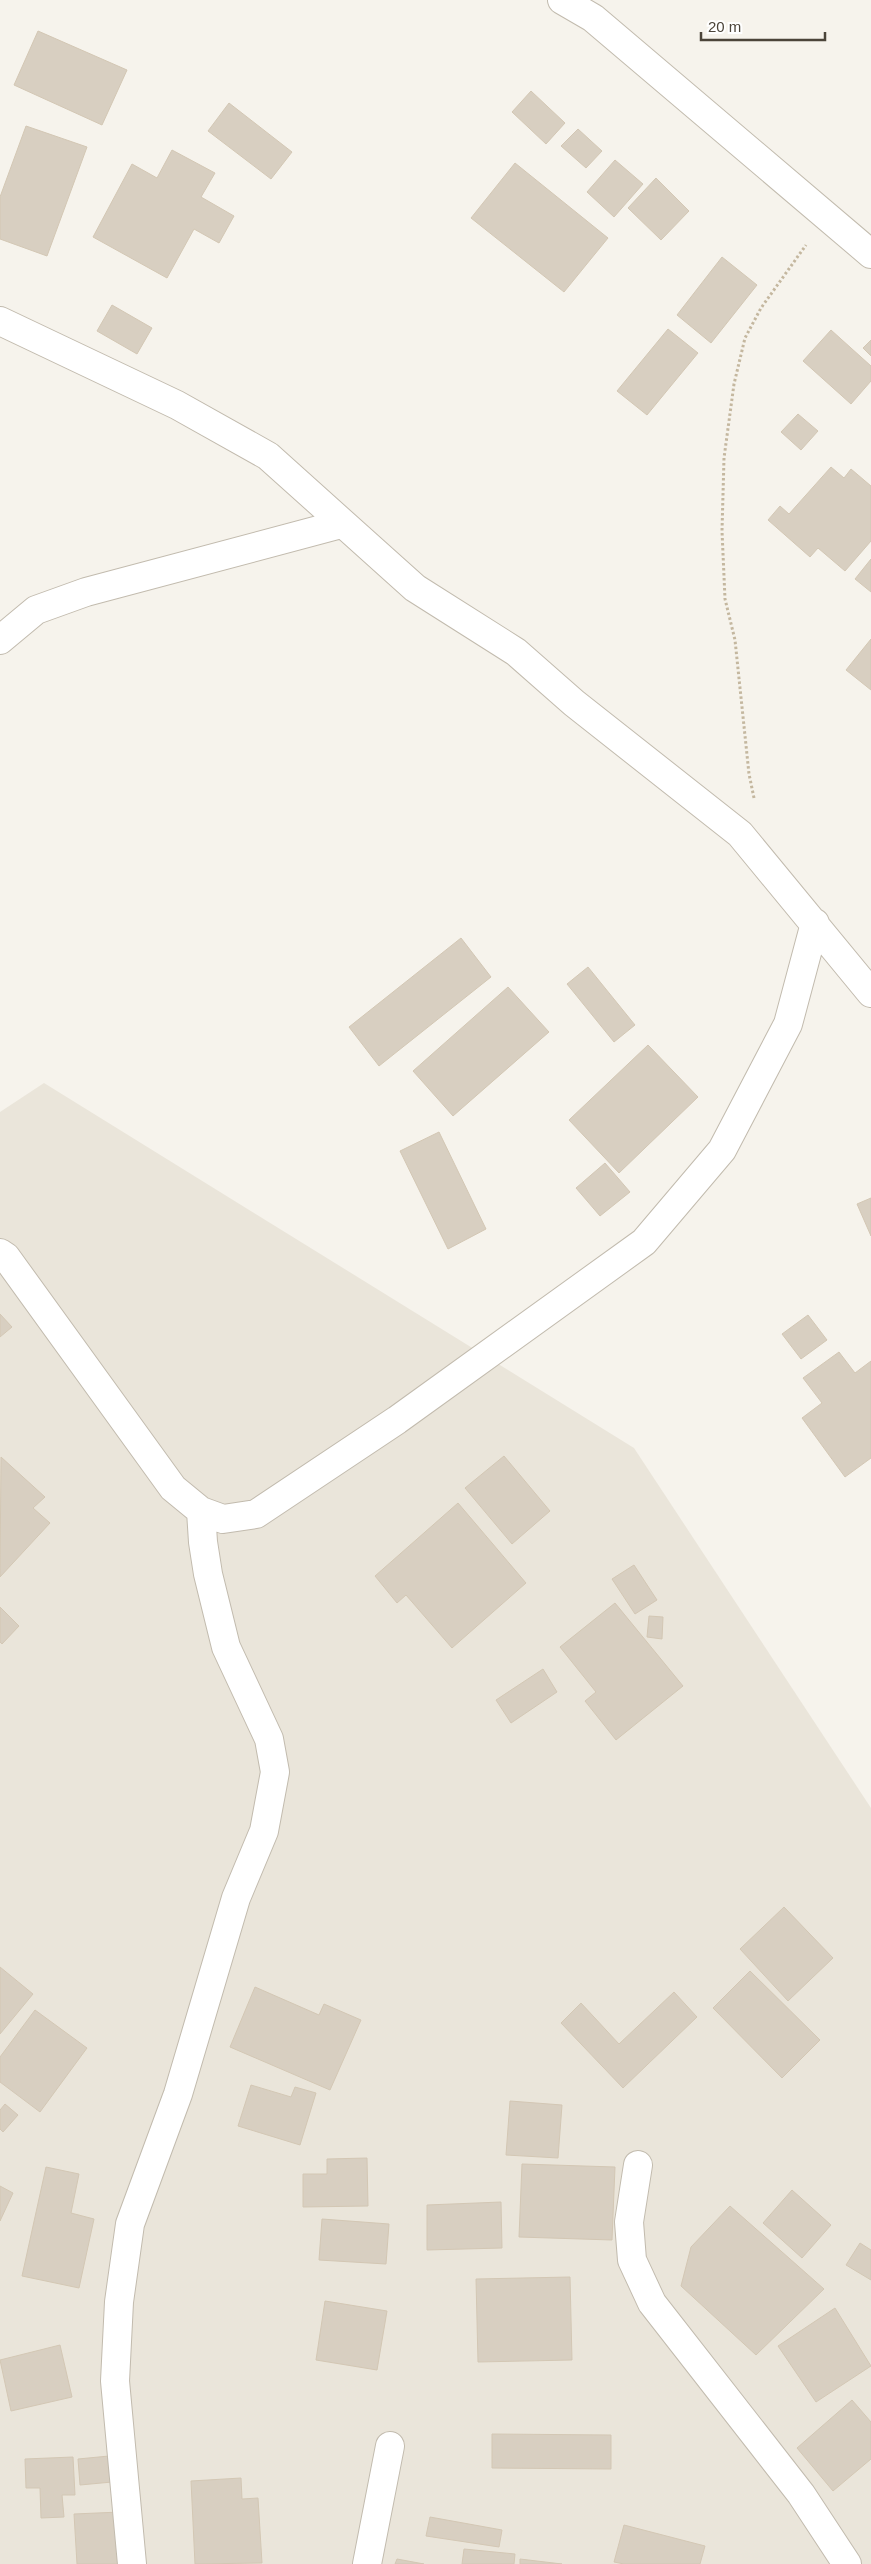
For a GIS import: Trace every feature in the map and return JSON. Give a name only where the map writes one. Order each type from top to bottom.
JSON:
[{"type":"street","points":[[562,0],[596,9],[826,216],[871,254]]},
{"type":"street","points":[[0,321],[176,405],[268,456],[415,588],[516,652],[574,703],[740,834],[871,993]]},
{"type":"street","points":[[0,640],[36,610],[86,592],[342,524]]},
{"type":"street","points":[[0,1253],[6,1257],[173,1488],[201,1510],[223,1519],[256,1514],[397,1420],[644,1242],[722,1150],[788,1024],[815,923]]},
{"type":"street","points":[[132,2564],[115,2381],[119,2302],[130,2224],[178,2094],[236,1898],[264,1831],[274,1772],[269,1739],[226,1647],[202,1542],[201,1510]]},
{"type":"street","points":[[638,2165],[629,2222],[632,2260],[652,2303],[801,2494],[847,2564]]},
{"type":"street","points":[[367,2564],[390,2446]]},
{"type":"path","points":[[755,802],[749,774],[736,640],[725,599],[722,531],[724,458],[734,384],[745,338],[761,308],[826,216]]},
{"type":"shaded area","points":[[44,1083],[634,1448],[871,1808],[871,2564],[0,2564],[0,1112]]},
{"type":"building","points":[[38,31],[127,70],[102,125],[14,85]]},
{"type":"building","points":[[531,91],[565,123],[546,144],[512,112]]},
{"type":"building","points":[[229,103],[292,152],[271,179],[208,131]]},
{"type":"building","points":[[26,126],[87,147],[47,256],[0,239],[0,197]]},
{"type":"building","points":[[578,129],[602,151],[586,168],[561,146]]},
{"type":"building","points":[[172,150],[215,173],[201,197],[234,216],[219,243],[194,229],[167,278],[93,237],[132,164],[157,178]]},
{"type":"building","points":[[615,160],[643,184],[614,217],[587,192]]},
{"type":"building","points":[[515,163],[608,238],[564,292],[471,218]]},
{"type":"building","points":[[656,178],[689,211],[661,240],[628,208]]},
{"type":"building","points":[[722,257],[757,285],[711,343],[677,315]]},
{"type":"building","points":[[112,305],[152,328],[137,354],[97,331]]},
{"type":"building","points":[[668,329],[698,353],[647,415],[617,391]]},
{"type":"building","points":[[831,330],[871,366],[871,381],[851,404],[803,361]]},
{"type":"building","points":[[871,340],[871,356],[863,348]]},
{"type":"building","points":[[798,414],[818,431],[801,450],[781,432]]},
{"type":"building","points":[[831,467],[844,478],[851,469],[871,486],[871,541],[845,571],[818,548],[810,557],[768,520],[780,506],[789,514]]},
{"type":"building","points":[[871,559],[871,592],[855,579]]},
{"type":"building","points":[[871,639],[871,690],[846,670]]},
{"type":"building","points":[[461,938],[491,977],[379,1066],[349,1027]]},
{"type":"building","points":[[588,967],[635,1025],[614,1042],[567,984]]},
{"type":"building","points":[[508,987],[549,1032],[453,1116],[413,1071]]},
{"type":"building","points":[[648,1045],[698,1097],[619,1173],[569,1120]]},
{"type":"building","points":[[439,1132],[486,1229],[448,1249],[400,1151]]},
{"type":"building","points":[[605,1163],[630,1192],[600,1216],[576,1188]]},
{"type":"building","points":[[871,1198],[871,1236],[857,1204]]},
{"type":"building","points":[[0,1314],[12,1327],[0,1337]]},
{"type":"building","points":[[808,1315],[827,1340],[801,1359],[782,1334]]},
{"type":"building","points":[[839,1352],[855,1373],[871,1361],[871,1458],[845,1477],[802,1418],[822,1403],[803,1378]]},
{"type":"building","points":[[504,1456],[550,1511],[512,1544],[465,1488]]},
{"type":"building","points":[[1,1457],[45,1497],[33,1508],[50,1523],[0,1577]]},
{"type":"building","points":[[458,1503],[526,1583],[452,1648],[406,1595],[397,1603],[375,1576]]},
{"type":"building","points":[[634,1565],[657,1600],[635,1614],[612,1579]]},
{"type":"building","points":[[615,1603],[683,1686],[616,1740],[585,1701],[596,1692],[560,1647]]},
{"type":"building","points":[[0,1607],[19,1626],[2,1644],[0,1642]]},
{"type":"building","points":[[649,1616],[663,1617],[662,1639],[647,1637]]},
{"type":"building","points":[[543,1669],[557,1692],[511,1723],[496,1700]]},
{"type":"building","points":[[784,1907],[833,1958],[788,2001],[740,1949]]},
{"type":"building","points":[[0,1967],[33,1994],[0,2034]]},
{"type":"building","points":[[750,1971],[820,2040],[782,2078],[713,2008]]},
{"type":"building","points":[[255,1987],[319,2015],[324,2004],[361,2020],[330,2090],[230,2047]]},
{"type":"building","points":[[674,1992],[697,2017],[623,2088],[561,2023],[581,2003],[619,2044]]},
{"type":"building","points":[[35,2010],[87,2048],[40,2112],[0,2082],[0,2057]]},
{"type":"building","points":[[251,2085],[291,2097],[295,2087],[316,2093],[300,2145],[238,2126]]},
{"type":"building","points":[[510,2101],[562,2105],[558,2158],[506,2155]]},
{"type":"building","points":[[5,2104],[18,2115],[3,2132],[0,2129],[0,2110]]},
{"type":"building","points":[[367,2158],[368,2206],[303,2207],[303,2174],[327,2174],[327,2159]]},
{"type":"building","points":[[522,2164],[615,2167],[612,2240],[519,2237]]},
{"type":"building","points":[[46,2167],[79,2174],[71,2213],[94,2219],[79,2288],[22,2276]]},
{"type":"building","points":[[0,2186],[13,2193],[0,2221]]},
{"type":"building","points":[[792,2190],[831,2225],[802,2258],[763,2223]]},
{"type":"building","points":[[501,2202],[502,2248],[427,2250],[427,2205]]},
{"type":"building","points":[[730,2206],[824,2289],[756,2355],[681,2286],[691,2247]]},
{"type":"building","points":[[322,2219],[389,2224],[386,2264],[319,2260]]},
{"type":"building","points":[[860,2243],[871,2250],[871,2280],[846,2265]]},
{"type":"building","points":[[570,2277],[572,2360],[478,2362],[476,2279]]},
{"type":"building","points":[[325,2301],[387,2311],[377,2370],[316,2360]]},
{"type":"building","points":[[835,2308],[871,2366],[816,2402],[778,2346]]},
{"type":"building","points":[[60,2345],[72,2397],[11,2411],[0,2360]]},
{"type":"building","points":[[852,2400],[871,2422],[871,2459],[833,2491],[797,2448]]},
{"type":"building","points":[[492,2434],[611,2435],[611,2469],[492,2468]]},
{"type":"building","points":[[109,2456],[112,2482],[80,2485],[78,2459]]},
{"type":"building","points":[[73,2457],[75,2495],[62,2495],[64,2517],[41,2518],[40,2488],[26,2488],[25,2459]]},
{"type":"building","points":[[241,2478],[242,2499],[258,2498],[262,2563],[195,2564],[191,2481]]},
{"type":"building","points":[[120,2512],[122,2564],[77,2564],[74,2514]]},
{"type":"building","points":[[430,2517],[502,2530],[499,2547],[426,2536]]},
{"type":"building","points":[[624,2525],[705,2546],[700,2564],[624,2564],[614,2562]]},
{"type":"building","points":[[464,2549],[515,2554],[514,2564],[462,2564]]},
{"type":"building","points":[[397,2559],[424,2564],[395,2564]]},
{"type":"building","points":[[520,2559],[562,2564],[520,2564]]}]
